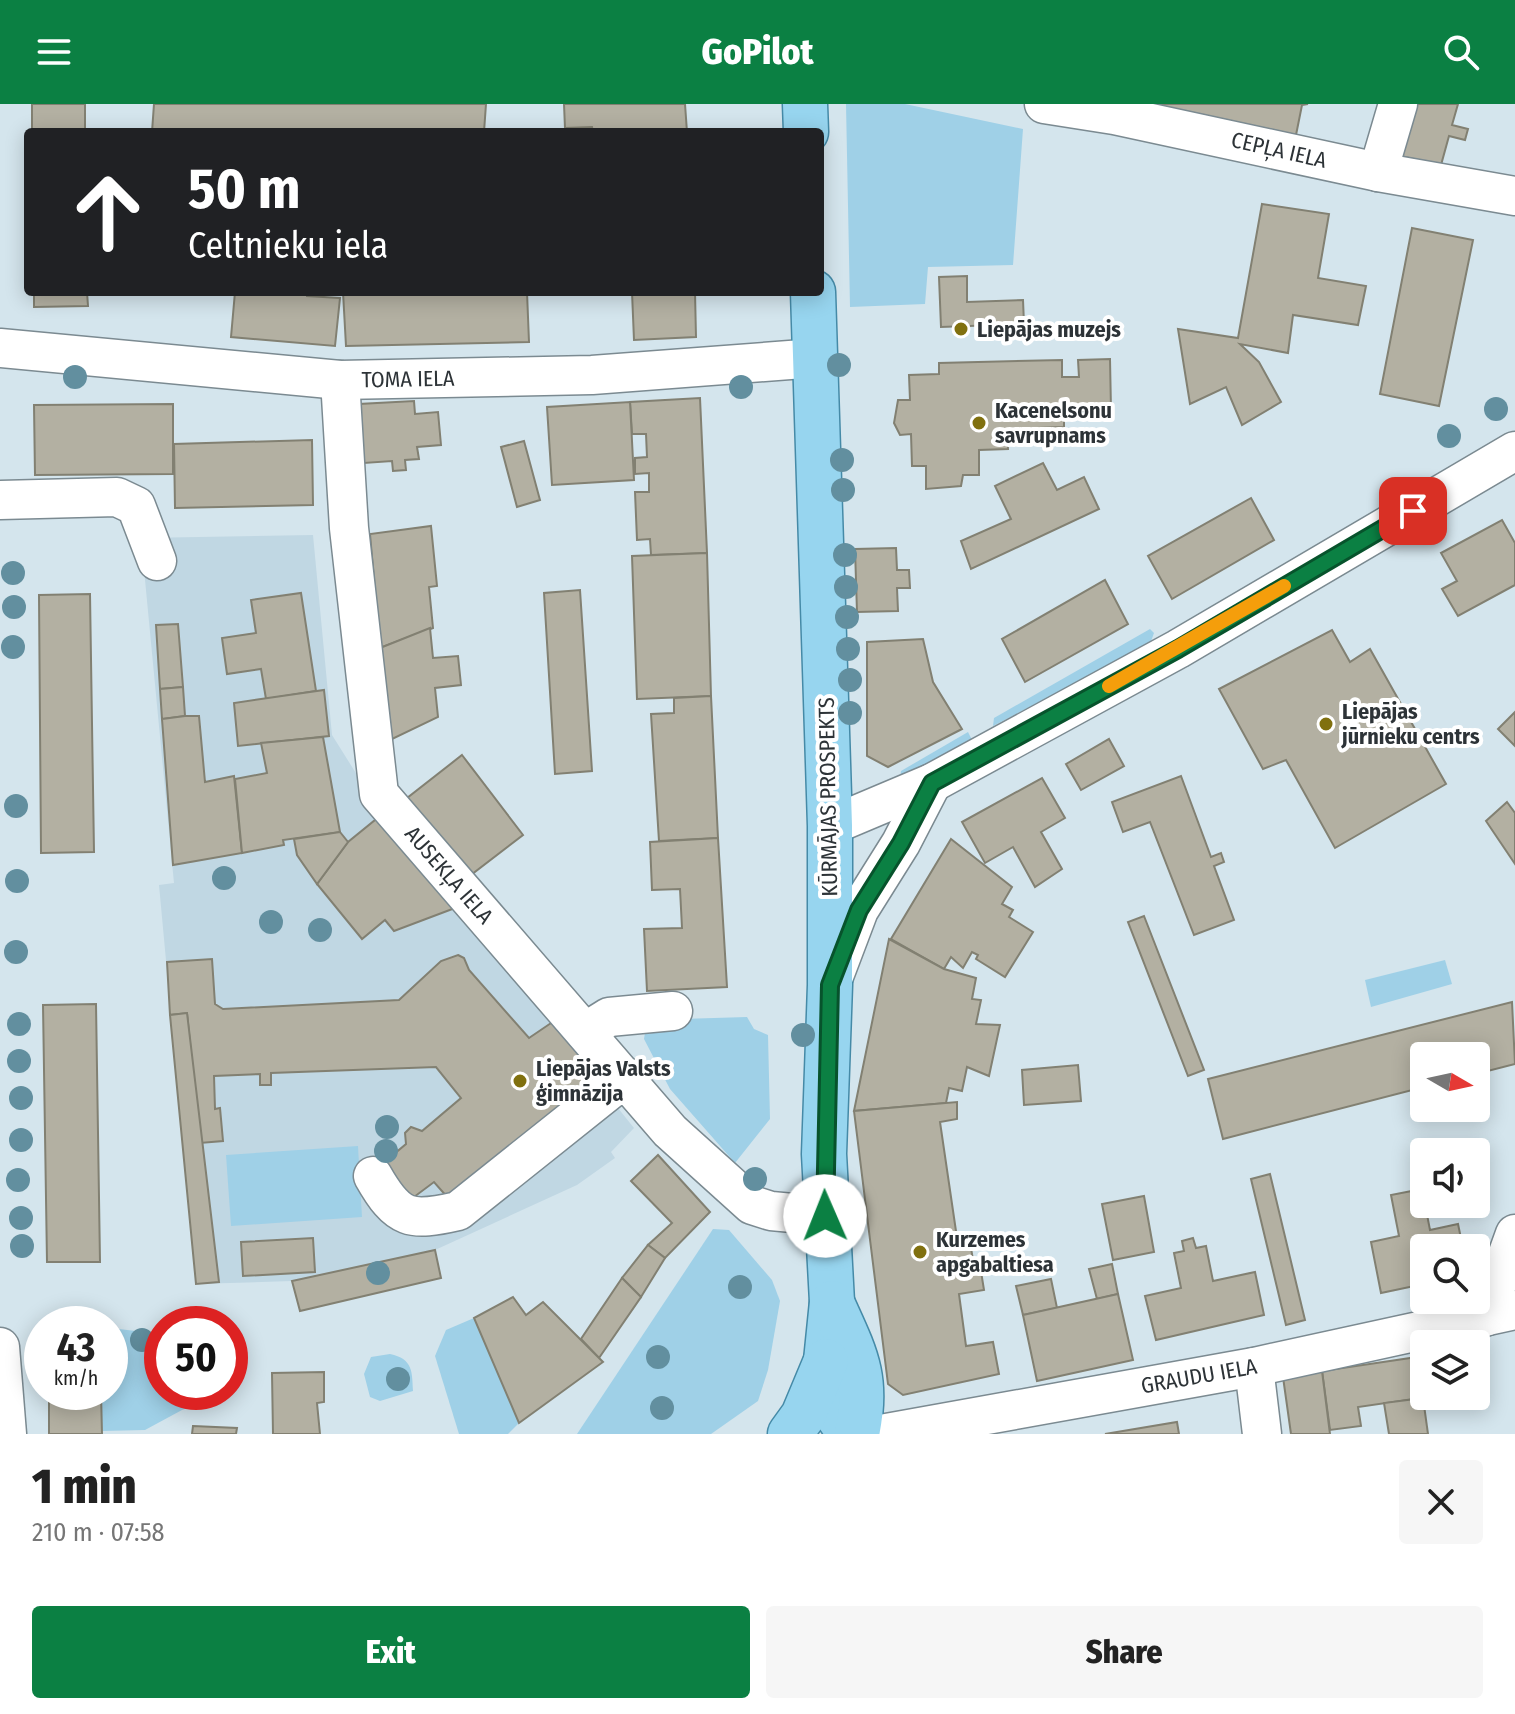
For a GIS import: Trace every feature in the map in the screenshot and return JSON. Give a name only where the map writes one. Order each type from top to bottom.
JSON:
[{"type":"main road","points":[[805,104],[806,128]]},
{"type":"main road","name":"KŪRMĀJAS PROSPEKTS","points":[[813,296],[830,826],[825,1216],[832,1302],[826,1361],[833,1409],[850,1434]]},
{"type":"main road","name":"KŪRMĀJAS PROSPEKTS","points":[[832,1302],[858,1360],[863,1402],[857,1434]]},
{"type":"main road","name":"KŪRMĀJAS PROSPEKTS","points":[[790,1434],[803,1416],[826,1361]]},
{"type":"street","name":"CEPĻA IELA","points":[[1044,104],[1115,109],[1378,172],[1515,196]]},
{"type":"street","points":[[1378,172],[1398,104]]},
{"type":"street","name":"TOMA IELA","points":[[0,348],[340,380],[592,375],[816,358]]},
{"type":"street","name":"AUSEKĻA IELA","points":[[340,380],[349,528],[379,794],[670,1131],[752,1205],[771,1211],[825,1216]]},
{"type":"street","points":[[830,826],[932,783],[1178,649],[1515,451]]},
{"type":"street","points":[[0,500],[117,497],[136,506],[157,561]]},
{"type":"street","points":[[830,985],[859,910],[901,843],[932,783]]},
{"type":"street","points":[[585,1032],[609,1017],[673,1011]]},
{"type":"street","points":[[373,1176],[387,1201],[403,1215],[424,1219],[458,1211],[626,1077]]},
{"type":"street","points":[[1500,1313],[1515,1234]]},
{"type":"street","name":"GRAUDU IELA","points":[[881,1434],[1254,1367],[1500,1313]]},
{"type":"street","points":[[0,1347],[7,1434]]},
{"type":"street","points":[[1254,1367],[1262,1434]]},
{"type":"shaded area","points":[[846,104],[905,104],[1023,129],[1013,265],[928,267],[925,304],[850,307]]},
{"type":"shaded area","points":[[313,535],[332,735],[381,813],[634,1128],[611,1152],[615,1158],[577,1185],[435,1250],[292,1281],[196,1284],[159,885],[174,883],[141,538]]},
{"type":"shaded area","points":[[1150,629],[1154,633],[1150,644],[993,726],[994,718]]},
{"type":"shaded area","points":[[968,732],[972,740],[970,746],[900,778],[901,771]]},
{"type":"shaded area","points":[[1445,960],[1452,984],[1371,1007],[1365,980]]},
{"type":"shaded area","points":[[747,1017],[754,1029],[768,1035],[770,1119],[735,1163],[670,1089],[644,1039],[647,1020]]},
{"type":"shaded area","points":[[358,1146],[362,1217],[231,1226],[226,1155]]},
{"type":"shaded area","points":[[713,1229],[729,1230],[772,1280],[780,1301],[768,1370],[758,1401],[711,1434],[577,1434]]},
{"type":"shaded area","points":[[474,1318],[519,1423],[508,1434],[459,1434],[435,1356],[446,1330]]},
{"type":"shaded area","points":[[128,1330],[144,1332],[144,1410],[182,1410],[145,1430],[102,1431],[101,1410],[128,1410]]},
{"type":"shaded area","points":[[390,1354],[403,1359],[410,1367],[413,1391],[380,1401],[370,1397],[364,1374],[371,1357]]},
{"type":"building","points":[[32,104],[85,104],[85,128],[32,128]]},
{"type":"building","points":[[154,104],[486,104],[484,128],[152,128]]},
{"type":"building","points":[[564,104],[685,104],[687,128],[565,128]]},
{"type":"building","points":[[1147,104],[1308,104],[1302,105],[1296,135]]},
{"type":"building","points":[[1415,104],[1458,104],[1452,125],[1468,129],[1465,140],[1449,136],[1441,165],[1400,156]]},
{"type":"building","points":[[1262,204],[1329,214],[1318,278],[1366,286],[1358,325],[1293,315],[1288,353],[1240,344],[1259,362],[1281,402],[1242,425],[1226,387],[1190,404],[1178,329],[1238,338]]},
{"type":"building","points":[[1412,228],[1473,240],[1439,406],[1380,394]]},
{"type":"building","points":[[967,276],[967,302],[1023,300],[1024,324],[941,327],[939,277]]},
{"type":"building","points":[[34,296],[87,296],[88,306],[34,307]]},
{"type":"building","points":[[235,296],[340,298],[335,346],[231,337]]},
{"type":"building","points":[[343,296],[527,296],[529,342],[346,346]]},
{"type":"building","points":[[632,296],[695,296],[696,337],[634,340]]},
{"type":"building","name":"Kacenelsonu savrupnams","points":[[1110,359],[1111,410],[1064,411],[1064,427],[1007,429],[1008,449],[979,450],[979,475],[963,475],[961,486],[926,489],[926,466],[912,466],[911,434],[900,435],[894,423],[898,400],[910,400],[909,375],[939,374],[939,363],[1062,360],[1062,377],[1079,377],[1078,360]]},
{"type":"building","points":[[700,398],[707,553],[651,555],[650,539],[637,540],[635,492],[649,492],[649,473],[635,474],[635,458],[647,457],[646,434],[632,434],[630,402]]},
{"type":"building","points":[[414,401],[415,414],[438,412],[441,445],[417,447],[419,459],[405,460],[406,470],[393,471],[392,461],[364,463],[359,404]]},
{"type":"building","points":[[630,402],[634,480],[552,485],[547,407]]},
{"type":"building","points":[[173,404],[173,474],[35,475],[34,405]]},
{"type":"building","points":[[312,440],[313,505],[175,508],[174,444]]},
{"type":"building","points":[[524,441],[540,500],[517,507],[501,447]]},
{"type":"building","points":[[1043,463],[1057,490],[1084,477],[1099,509],[971,569],[961,541],[1011,519],[995,486]]},
{"type":"building","points":[[1251,498],[1274,540],[1172,599],[1148,556]]},
{"type":"building","points":[[1502,520],[1515,543],[1515,585],[1458,616],[1442,589],[1457,581],[1441,553]]},
{"type":"building","points":[[431,526],[437,586],[429,587],[433,628],[380,648],[370,534]]},
{"type":"building","points":[[896,548],[897,570],[909,570],[910,588],[897,588],[898,611],[857,612],[855,549]]},
{"type":"building","points":[[707,553],[711,696],[637,699],[632,556]]},
{"type":"building","points":[[1105,580],[1128,624],[1025,682],[1002,639]]},
{"type":"building","points":[[580,590],[592,771],[555,774],[544,593]]},
{"type":"building","points":[[301,593],[316,691],[266,699],[261,669],[227,674],[222,638],[256,633],[251,600]]},
{"type":"building","points":[[90,594],[94,852],[41,853],[39,595]]},
{"type":"building","points":[[178,624],[183,687],[160,689],[156,625]]},
{"type":"building","points":[[430,628],[433,658],[458,656],[461,685],[435,688],[438,717],[388,741],[380,648]]},
{"type":"building","name":"Liepājas jūrnieku centrs","points":[[1332,630],[1350,662],[1370,649],[1446,784],[1335,848],[1286,760],[1263,769],[1219,689]]},
{"type":"building","points":[[923,639],[933,682],[962,729],[888,767],[867,756],[867,642]]},
{"type":"building","points":[[183,687],[185,716],[162,719],[160,689]]},
{"type":"building","points":[[324,690],[329,736],[238,746],[234,703]]},
{"type":"building","points":[[711,696],[718,838],[659,841],[651,714],[674,713],[674,698]]},
{"type":"building","points":[[1515,712],[1515,746],[1498,729]]},
{"type":"building","points":[[199,716],[205,782],[234,776],[242,853],[173,865],[162,719]]},
{"type":"building","points":[[323,737],[340,832],[283,840],[284,845],[242,853],[235,779],[267,773],[261,743]]},
{"type":"building","points":[[1109,739],[1124,766],[1081,790],[1066,764]]},
{"type":"building","points":[[462,755],[523,835],[463,881],[402,802]]},
{"type":"building","points":[[1181,776],[1211,857],[1221,853],[1224,862],[1214,866],[1234,920],[1194,935],[1150,822],[1123,832],[1112,802]]},
{"type":"building","points":[[1042,778],[1065,818],[1041,832],[1062,869],[1035,887],[1013,847],[985,863],[962,822]]},
{"type":"building","points":[[1507,802],[1515,813],[1515,864],[1486,821]]},
{"type":"building","points":[[380,816],[455,908],[394,931],[385,920],[362,939],[317,884],[348,842]]},
{"type":"building","points":[[340,832],[348,842],[317,884],[297,855],[294,839]]},
{"type":"building","points":[[718,838],[727,987],[647,991],[644,929],[682,928],[680,889],[652,890],[650,842]]},
{"type":"building","points":[[951,839],[1012,887],[1002,904],[1013,910],[1009,917],[1033,932],[1005,977],[976,959],[978,955],[972,952],[963,968],[951,957],[944,969],[891,939]]},
{"type":"building","points":[[1144,916],[1204,1070],[1188,1076],[1128,922]]},
{"type":"building","points":[[889,939],[944,969],[976,978],[972,999],[981,1000],[976,1024],[1000,1025],[989,1076],[967,1067],[962,1091],[949,1088],[946,1103],[854,1111]]},
{"type":"building","name":"Liepājas Valsts ģimnāzija","points":[[458,955],[464,958],[469,970],[529,1038],[554,1021],[598,1078],[449,1199],[434,1182],[410,1200],[381,1165],[406,1144],[405,1133],[411,1127],[422,1131],[461,1098],[436,1067],[271,1073],[271,1085],[260,1085],[260,1074],[214,1076],[215,1109],[220,1108],[223,1141],[200,1143],[187,1013],[170,1015],[167,962],[212,959],[215,1004],[223,1009],[399,1000],[441,961]]},
{"type":"building","points":[[1512,1002],[1515,1064],[1490,1070],[1490,1042],[1410,1042],[1410,1091],[1223,1139],[1208,1079]]},
{"type":"building","points":[[96,1004],[100,1262],[47,1262],[43,1005]]},
{"type":"building","points":[[187,1013],[219,1282],[196,1284],[170,1015]]},
{"type":"building","points":[[1078,1065],[1081,1101],[1024,1105],[1022,1070]]},
{"type":"building","name":"Kurzemes apgabaltiesa","points":[[957,1102],[957,1119],[940,1122],[957,1238],[969,1236],[973,1260],[979,1259],[984,1290],[959,1294],[966,1346],[993,1342],[999,1374],[903,1395],[888,1384],[854,1111]]},
{"type":"building","points":[[658,1155],[710,1212],[665,1258],[648,1245],[672,1223],[631,1181]]},
{"type":"building","points":[[1270,1174],[1305,1320],[1286,1325],[1251,1179]]},
{"type":"building","points":[[1410,1191],[1410,1218],[1428,1218],[1430,1230],[1458,1224],[1460,1234],[1410,1234],[1410,1287],[1381,1293],[1371,1242],[1399,1236],[1391,1195]]},
{"type":"building","points":[[1144,1196],[1154,1252],[1113,1260],[1102,1204]]},
{"type":"building","points":[[313,1238],[315,1272],[243,1276],[241,1242]]},
{"type":"building","points":[[1193,1238],[1196,1248],[1206,1246],[1213,1281],[1255,1272],[1264,1315],[1156,1340],[1145,1296],[1181,1288],[1174,1253],[1184,1251],[1182,1241]]},
{"type":"building","points":[[648,1245],[665,1258],[641,1297],[622,1278]]},
{"type":"building","points":[[435,1250],[441,1278],[300,1311],[292,1281]]},
{"type":"building","points":[[1112,1264],[1118,1294],[1097,1299],[1089,1269]]},
{"type":"building","points":[[622,1278],[641,1297],[599,1358],[581,1339]]},
{"type":"building","points":[[1051,1279],[1057,1308],[1023,1315],[1016,1286]]},
{"type":"building","points":[[1118,1294],[1133,1360],[1037,1381],[1023,1315]]},
{"type":"building","points":[[513,1297],[526,1315],[543,1302],[603,1362],[519,1423],[474,1318]]},
{"type":"building","points":[[1410,1358],[1410,1399],[1358,1407],[1361,1426],[1330,1430],[1322,1371]]},
{"type":"building","points":[[1322,1371],[1330,1434],[1291,1434],[1283,1377]]},
{"type":"building","points":[[324,1372],[324,1402],[317,1403],[320,1434],[273,1434],[272,1373]]},
{"type":"building","points":[[1410,1400],[1410,1410],[1425,1410],[1428,1434],[1389,1434],[1384,1403]]},
{"type":"building","points":[[49,1410],[101,1410],[102,1434],[49,1434]]},
{"type":"building","points":[[1177,1422],[1179,1434],[1105,1434]]},
{"type":"building","points":[[193,1426],[237,1428],[236,1434],[192,1434]]},
{"type":"slow traffic","points":[[1109,686],[1284,586]]},
{"type":"place","name":"Liepājas muzejs","points":[[961,329]]},
{"type":"place","name":"Kacenelsonu savrupnams","points":[[979,423]]},
{"type":"place","name":"Liepājas jūrnieku centrs","points":[[1326,724]]},
{"type":"place","name":"Liepājas Valsts ģimnāzija","points":[[520,1081]]},
{"type":"place","name":"Kurzemes apgabaltiesa","points":[[920,1252]]},
{"type":"route","points":[[825,1216],[825,1085],[830,985],[859,910],[901,843],[932,783],[1178,649],[1413,511]]}]
